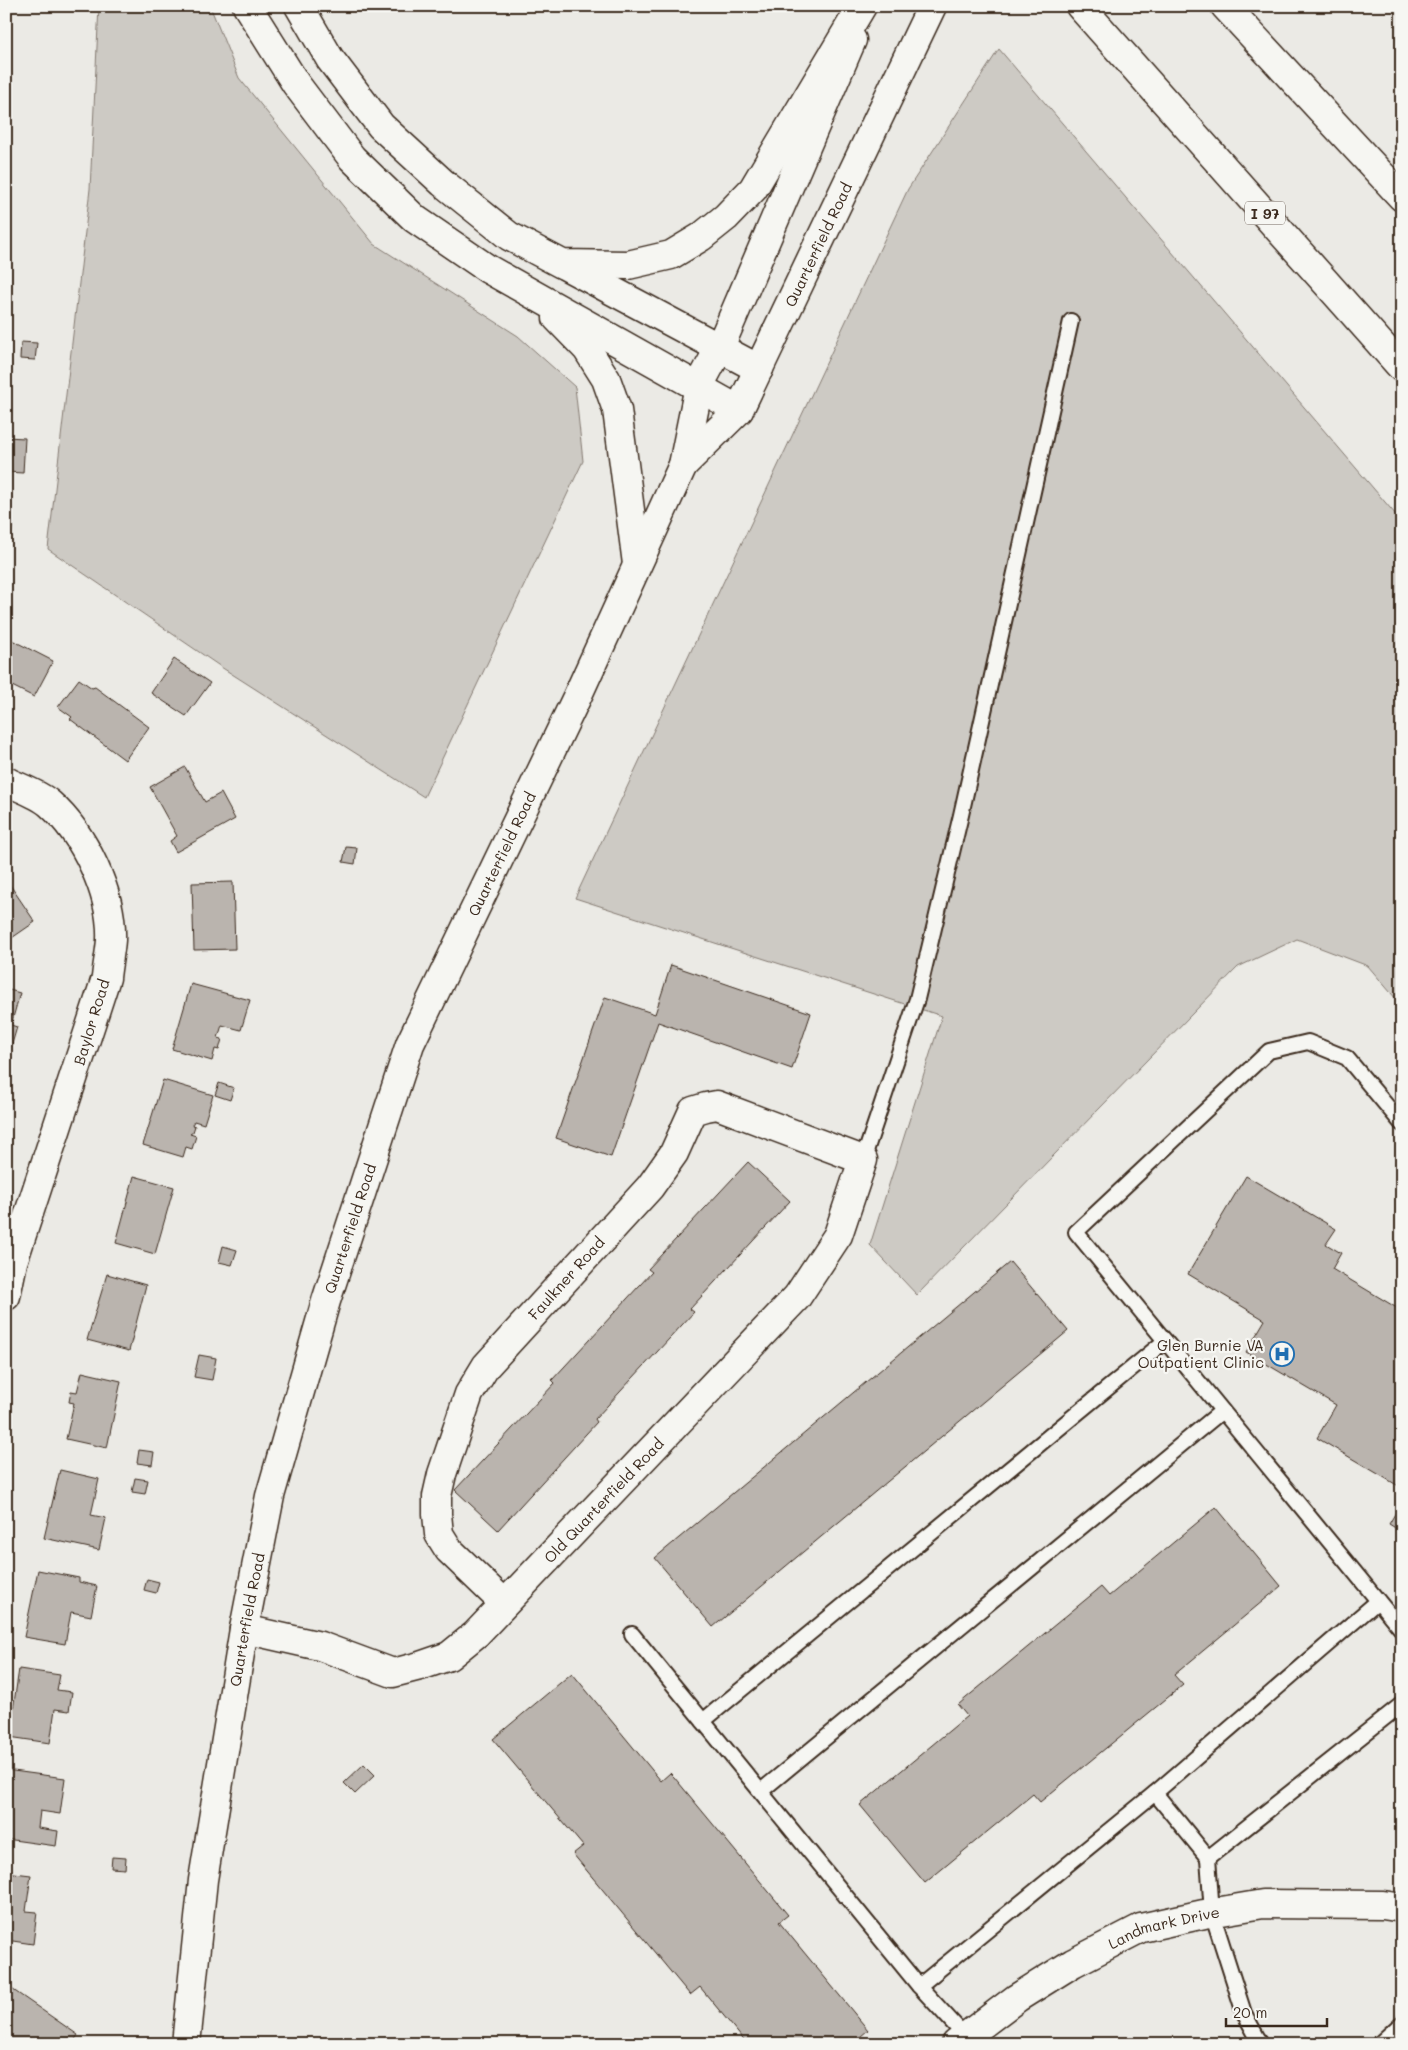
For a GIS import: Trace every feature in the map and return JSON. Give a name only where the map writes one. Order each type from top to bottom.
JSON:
[{"type":"main road","points":[[247,6],[296,84],[352,158],[415,219],[488,269],[537,298],[699,386],[739,410]]},
{"type":"main road","points":[[299,6],[330,59],[381,126],[443,183],[509,236],[759,369]]},
{"type":"main road","points":[[562,264],[628,265],[671,255],[701,237],[726,217],[753,189],[862,6]]},
{"type":"main road","name":"Quarterfield Road","points":[[186,2044],[203,1880],[244,1629],[270,1496],[326,1302],[410,1044],[577,697],[684,465],[699,386],[720,347],[867,6]]},
{"type":"main road","points":[[1073,6],[1127,59]]},
{"type":"main road","name":"I 97","points":[[1080,6],[1402,368]]},
{"type":"main road","points":[[1225,6],[1402,197]]},
{"type":"main road","name":"Quarterfield Road","points":[[684,465],[739,410],[927,18]]},
{"type":"main road","points":[[537,298],[587,349],[606,379],[617,410],[637,564]]},
{"type":"main road","name":"Baylor Road","points":[[6,781],[49,802],[74,830],[89,857],[107,903],[111,939],[106,978],[10,1261],[6,1296]]},
{"type":"main road","name":"Faulkner Road","points":[[504,1604],[449,1550],[439,1534],[437,1514],[437,1496],[442,1474],[469,1394],[486,1366],[650,1187],[674,1153],[693,1111],[706,1106],[717,1105],[863,1160]]},
{"type":"main road","name":"Old Quarterfield Road","points":[[244,1629],[320,1646],[392,1673],[449,1656],[476,1634],[797,1297],[838,1235],[863,1160]]},
{"type":"main road","name":"Landmark Drive","points":[[960,2040],[1016,1998],[1073,1963],[1141,1928],[1262,1904],[1383,1905],[1402,1908]]},
{"type":"lane","points":[[863,1160],[917,999],[961,815],[1071,320]]},
{"type":"lane","points":[[1402,1124],[1347,1058],[1308,1042],[1269,1051],[1076,1232],[1402,1630]]},
{"type":"lane","points":[[704,1721],[1165,1341]]},
{"type":"lane","points":[[761,1791],[1222,1411]]},
{"type":"lane","points":[[919,1986],[1155,1793],[1378,1601]]},
{"type":"lane","points":[[632,1634],[919,1986],[960,2040]]},
{"type":"lane","points":[[1208,1858],[1402,1704]]},
{"type":"lane","points":[[1155,1793],[1208,1858],[1212,1913],[1244,2014],[1256,2037],[1262,2044]]},
{"type":"lane","points":[[1379,2044],[1402,2023]]},
{"type":"shaded area","points":[[99,6],[210,6],[239,78],[374,244],[518,336],[575,387],[583,461],[424,797],[221,667],[48,549],[90,189]]},
{"type":"shaded area","points":[[999,49],[1402,522],[1402,1006],[1368,966],[1297,939],[1238,967],[917,1295],[870,1245],[942,1016],[575,898],[908,189]]},
{"type":"building","points":[[21,342],[37,343],[35,360],[20,359]]},
{"type":"building","points":[[6,437],[25,438],[23,473],[6,472]]},
{"type":"building","points":[[6,522],[13,523],[11,536],[6,536]]},
{"type":"building","points":[[6,637],[53,661],[34,697],[6,683]]},
{"type":"building","points":[[174,659],[210,683],[186,716],[151,693]]},
{"type":"building","points":[[79,679],[92,688],[95,687],[149,727],[125,760],[70,719],[72,717],[58,707]]},
{"type":"building","points":[[185,767],[205,802],[221,793],[235,819],[176,852],[170,841],[177,836],[150,787]]},
{"type":"building","points":[[346,847],[357,848],[355,864],[343,862]]},
{"type":"building","points":[[6,879],[35,922],[6,942]]},
{"type":"building","points":[[233,882],[235,949],[194,950],[192,883]]},
{"type":"building","points":[[671,965],[811,1013],[792,1069],[658,1022],[611,1157],[556,1138],[605,997],[655,1014]]},
{"type":"building","points":[[191,984],[250,1000],[241,1030],[222,1025],[218,1038],[222,1039],[219,1050],[215,1049],[212,1061],[172,1049]]},
{"type":"building","points":[[6,989],[20,993],[11,1025],[17,1027],[7,1061]]},
{"type":"building","points":[[163,1080],[213,1095],[204,1124],[194,1121],[192,1125],[195,1126],[190,1134],[196,1136],[192,1149],[186,1147],[183,1157],[143,1145]]},
{"type":"building","points":[[219,1083],[234,1088],[230,1100],[215,1095]]},
{"type":"building","points":[[748,1162],[790,1201],[690,1309],[694,1312],[595,1419],[597,1422],[498,1530],[455,1490],[555,1383],[552,1380],[652,1272],[648,1269]]},
{"type":"building","points":[[134,1176],[174,1187],[155,1254],[116,1243]]},
{"type":"building","points":[[1246,1176],[1336,1229],[1326,1244],[1341,1253],[1332,1269],[1402,1311],[1402,1324],[1398,1330],[1402,1332],[1402,1488],[1317,1438],[1336,1405],[1246,1352],[1265,1320],[1188,1274]]},
{"type":"building","points":[[223,1246],[237,1250],[232,1265],[219,1262]]},
{"type":"building","points":[[1010,1262],[1068,1331],[713,1627],[655,1558]]},
{"type":"building","points":[[107,1274],[146,1285],[129,1351],[87,1340]]},
{"type":"building","points":[[199,1355],[216,1358],[212,1380],[194,1377]]},
{"type":"building","points":[[82,1372],[121,1381],[107,1448],[66,1439],[74,1403],[69,1402],[71,1391],[77,1392]]},
{"type":"building","points":[[139,1450],[154,1452],[152,1465],[137,1463]]},
{"type":"building","points":[[60,1470],[99,1479],[91,1515],[106,1518],[99,1550],[44,1538]]},
{"type":"building","points":[[135,1478],[148,1480],[145,1494],[132,1492]]},
{"type":"building","points":[[1402,1502],[1402,1532],[1389,1524]]},
{"type":"building","points":[[1216,1507],[1281,1586],[1174,1675],[1183,1685],[1040,1802],[1033,1794],[925,1883],[860,1805],[967,1716],[958,1705],[966,1698],[1101,1587],[1109,1596]]},
{"type":"building","points":[[38,1570],[79,1578],[79,1582],[97,1586],[91,1616],[71,1612],[65,1644],[24,1637]]},
{"type":"building","points":[[147,1579],[159,1582],[156,1593],[144,1590]]},
{"type":"building","points":[[19,1669],[60,1675],[57,1690],[72,1692],[69,1711],[55,1709],[50,1743],[9,1737]]},
{"type":"building","points":[[572,1673],[661,1781],[670,1773],[674,1777],[788,1915],[779,1922],[868,2030],[852,2044],[747,2044],[700,1987],[690,1995],[573,1854],[583,1846],[493,1739]]},
{"type":"building","points":[[364,1764],[375,1775],[355,1794],[344,1783]]},
{"type":"building","points":[[6,1770],[65,1778],[60,1814],[40,1811],[38,1828],[58,1831],[56,1846],[6,1839]]},
{"type":"building","points":[[112,1857],[126,1858],[125,1869],[111,1868]]},
{"type":"building","points":[[6,1872],[31,1875],[26,1911],[37,1912],[33,1944],[6,1940]]},
{"type":"building","points":[[6,1985],[78,2035],[72,2044],[16,2044],[6,2036]]},
{"type":"place","name":"Glen Burnie VA Outpatient Clinic","points":[[1282,1354]]}]
